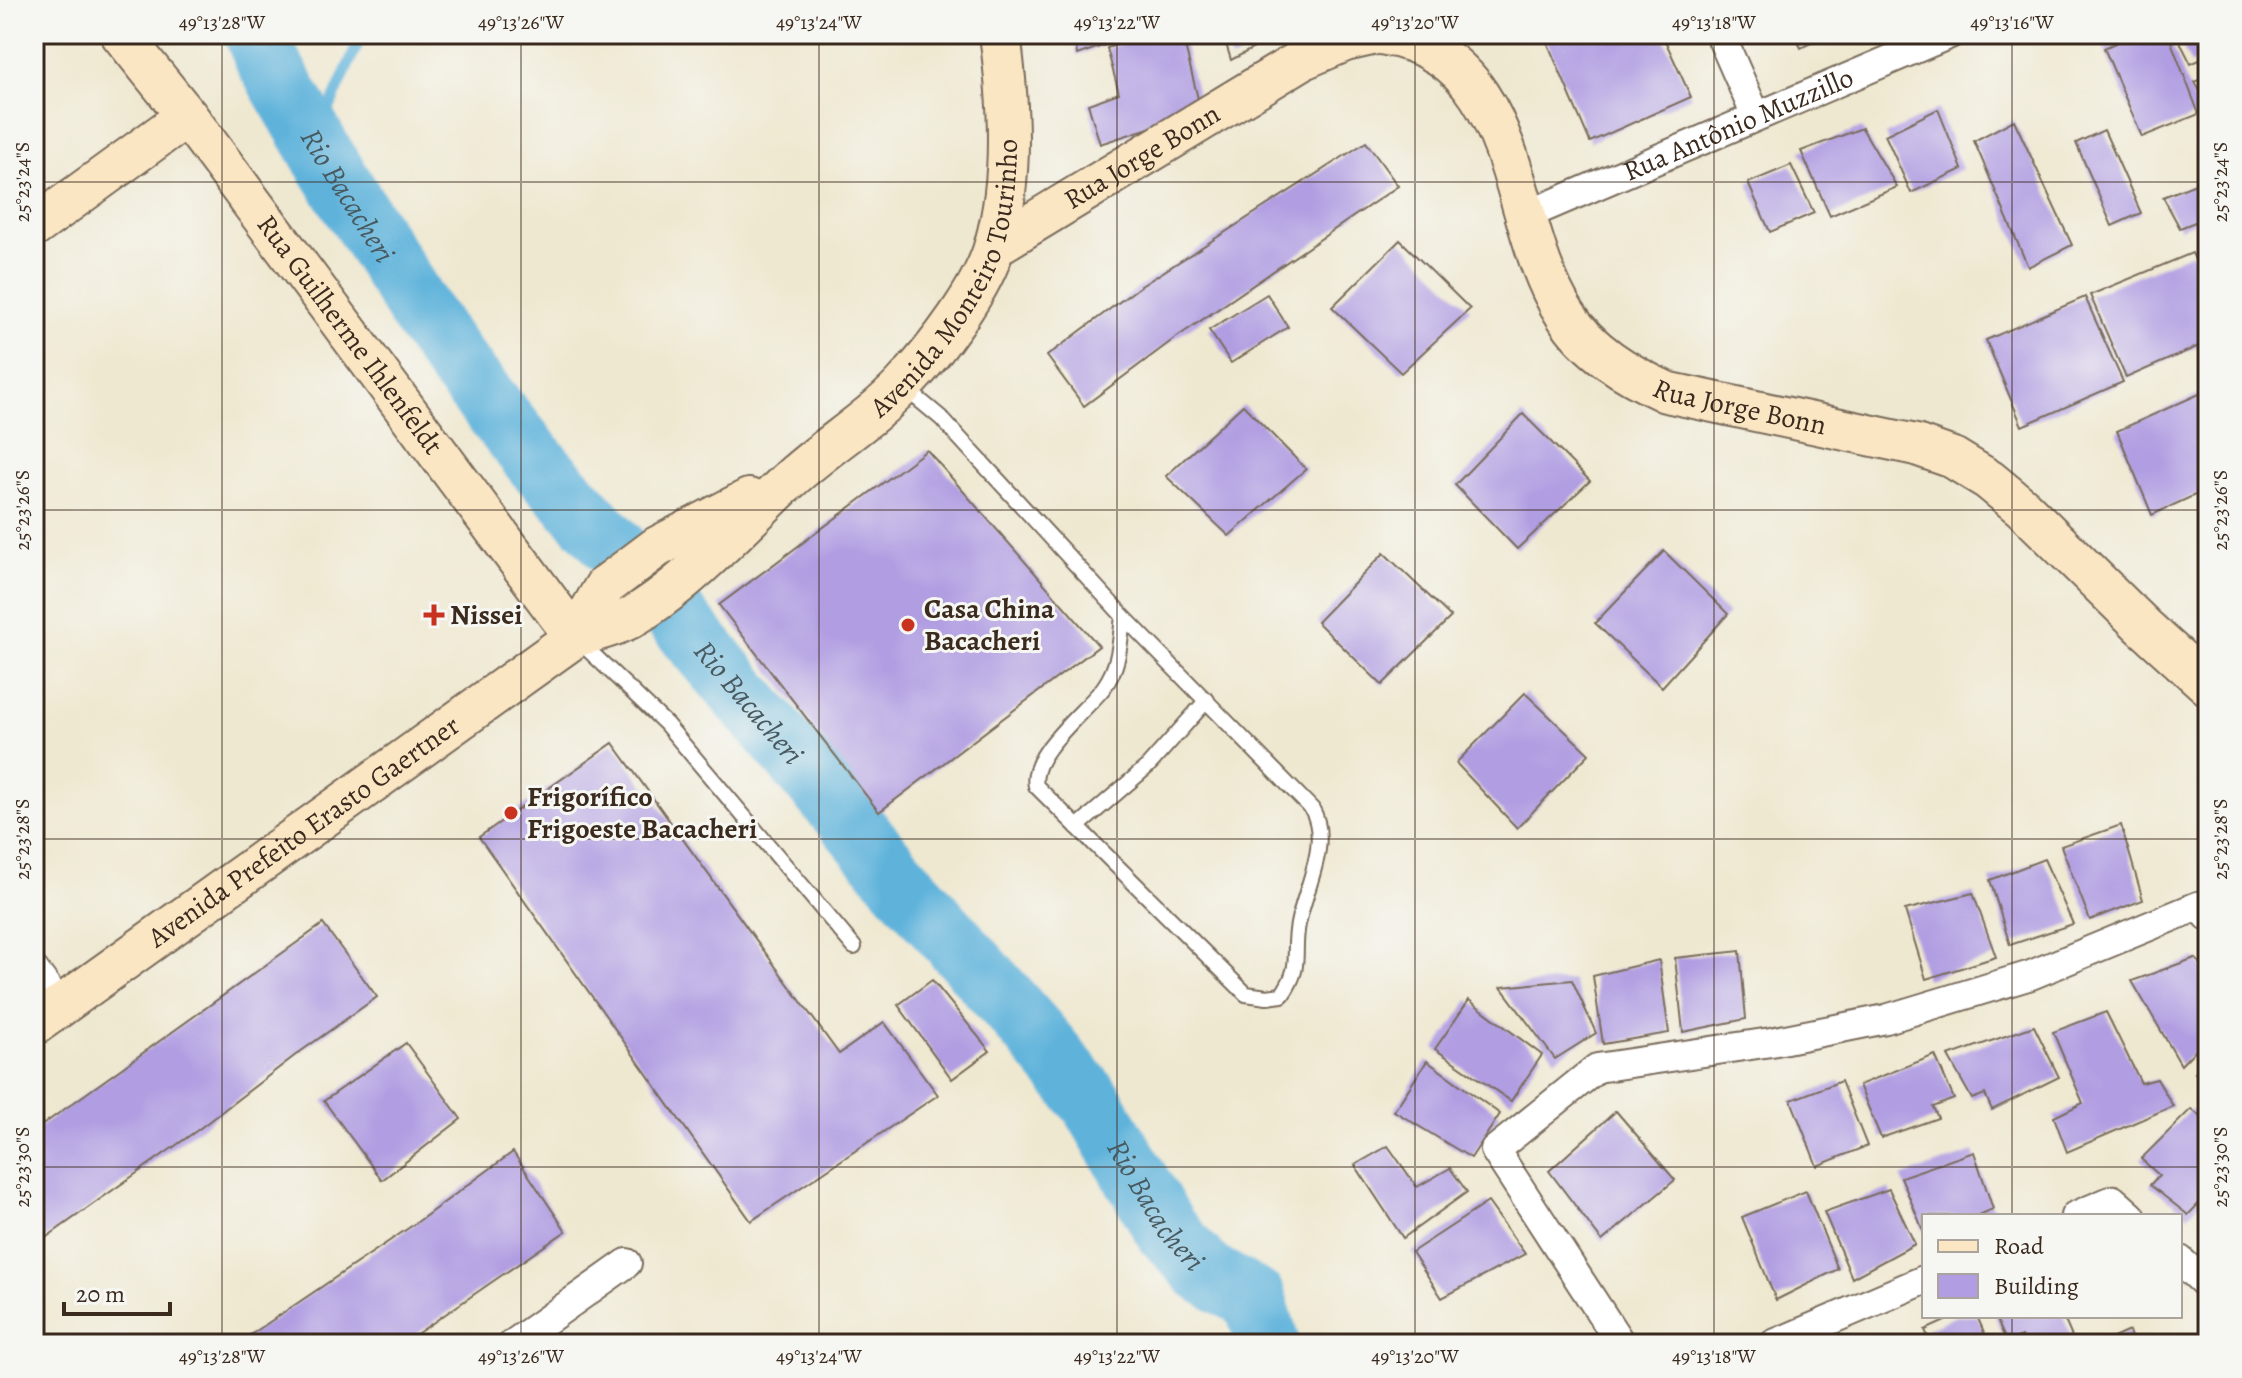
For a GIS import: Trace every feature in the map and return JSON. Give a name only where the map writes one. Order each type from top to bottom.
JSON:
[{"type":"main road","name":"Rua Guilherme Ihlenfeldt","points":[[121,34],[187,116],[575,637]]},
{"type":"main road","name":"Avenida Monteiro Tourinho","points":[[575,637],[631,618],[684,578],[792,477],[902,386],[955,319],[995,246],[1007,164],[1009,121],[1000,34]]},
{"type":"main road","name":"Rua Jorge Bonn","points":[[995,246],[1303,59],[1345,41],[1379,34],[1405,38],[1436,52],[1461,72],[1481,97],[1499,130],[1542,269],[1555,297],[1585,340],[1607,359],[1666,392],[1916,445],[1953,458],[1989,480],[2023,508],[2208,685]]},
{"type":"main road","points":[[34,227],[187,116]]},
{"type":"main road","name":"Avenida Monteiro Tourinho","points":[[575,637],[605,586],[657,547],[792,477]]},
{"type":"main road","name":"Avenida Prefeito Erasto Gaertner","points":[[47,1016],[575,637]]},
{"type":"street","points":[[1720,34],[1756,116]]},
{"type":"street","name":"Rua Antônio Muzzillo","points":[[1527,215],[1950,34]]},
{"type":"street","points":[[1621,1344],[1495,1150],[1597,1068],[1771,1042],[1886,1019],[2031,975],[2198,906],[2208,916]]},
{"type":"street","points":[[34,970],[47,1016]]},
{"type":"street","points":[[2080,1214],[2113,1200],[2129,1214]]},
{"type":"street","points":[[2182,1262],[2208,1286]]},
{"type":"street","points":[[513,1344],[627,1263]]},
{"type":"street","points":[[1774,1344],[1922,1281]]},
{"type":"lane","points":[[902,386],[941,418],[1123,616],[1312,809],[1320,823],[1313,877],[1298,925],[1295,977],[1282,995],[1267,997],[1246,994],[1036,786],[1034,779],[1055,740],[1105,686],[1119,659],[1123,616]]},
{"type":"lane","points":[[575,637],[666,724],[854,947]]},
{"type":"lane","points":[[1077,827],[1148,766],[1207,700]]},
{"type":"building","points":[[1074,34],[1136,34],[1077,55]]},
{"type":"building","points":[[1150,34],[1182,34],[1201,111],[1100,144],[1088,104],[1119,93],[1107,48]]},
{"type":"building","points":[[1223,34],[1273,34],[1275,37],[1231,60]]},
{"type":"building","points":[[1552,34],[1662,34],[1691,97],[1590,142],[1545,37]]},
{"type":"building","points":[[1794,34],[1829,34],[1801,48]]},
{"type":"building","points":[[2135,34],[2168,34],[2199,114],[2142,137],[2104,48]]},
{"type":"building","points":[[2176,34],[2208,34],[2208,56],[2191,64]]},
{"type":"building","points":[[2208,76],[2208,106],[2195,82]]},
{"type":"building","points":[[1938,109],[1962,169],[1911,193],[1885,135]]},
{"type":"building","points":[[2014,120],[2072,245],[2028,267],[1974,141]]},
{"type":"building","points":[[1862,128],[1897,187],[1830,216],[1801,151]]},
{"type":"building","points":[[2104,130],[2141,213],[2112,226],[2076,143]]},
{"type":"building","points":[[1366,142],[1398,186],[1174,339],[1084,406],[1047,356],[1138,288]]},
{"type":"building","points":[[1791,165],[1814,213],[1770,232],[1748,183]]},
{"type":"building","points":[[2208,179],[2208,217],[2180,228],[2163,197]]},
{"type":"building","points":[[1400,240],[1470,309],[1401,373],[1332,307]]},
{"type":"building","points":[[2208,247],[2208,273],[2199,251]]},
{"type":"building","points":[[2192,253],[2208,289],[2208,342],[2126,378],[2090,295]]},
{"type":"building","points":[[1267,294],[1288,327],[1231,363],[1209,330]]},
{"type":"building","points":[[2085,297],[2123,382],[2022,426],[1986,340]]},
{"type":"building","points":[[2208,390],[2208,489],[2152,515],[2117,431]]},
{"type":"building","points":[[1243,405],[1306,469],[1229,536],[1166,476]]},
{"type":"building","points":[[1523,414],[1590,481],[1517,549],[1455,485]]},
{"type":"building","name":"Casa China Bacacheri","points":[[927,450],[1099,646],[879,812],[719,605]]},
{"type":"building","points":[[1664,551],[1728,614],[1662,687],[1595,623]]},
{"type":"building","points":[[1384,553],[1451,617],[1382,685],[1317,622]]},
{"type":"building","points":[[1525,693],[1589,754],[1517,828],[1456,763]]},
{"type":"building","points":[[613,743],[839,1054],[884,1022],[938,1095],[751,1221],[479,837]]},
{"type":"building","points":[[2121,825],[2143,900],[2090,920],[2061,846]]},
{"type":"building","points":[[2044,859],[2073,924],[2010,945],[1990,880]]},
{"type":"building","points":[[1973,893],[1996,957],[1926,979],[1905,910]]},
{"type":"building","points":[[323,924],[377,997],[34,1246],[34,1131]]},
{"type":"building","points":[[1740,951],[1746,1019],[1683,1032],[1675,958]]},
{"type":"building","points":[[2195,958],[2208,971],[2208,1037],[2181,1065],[2132,981]]},
{"type":"building","points":[[1659,960],[1669,1033],[1603,1044],[1593,976]]},
{"type":"building","points":[[932,980],[990,1051],[952,1079],[898,1005]]},
{"type":"building","points":[[1572,980],[1596,1033],[1555,1059],[1501,987]]},
{"type":"building","points":[[1469,1000],[1542,1055],[1511,1101],[1435,1049]]},
{"type":"building","points":[[2106,1012],[2141,1083],[2157,1079],[2173,1106],[2067,1152],[2054,1117],[2083,1103],[2053,1032]]},
{"type":"building","points":[[2034,1026],[2059,1077],[1992,1110],[1985,1094],[1972,1099],[1948,1056]]},
{"type":"building","points":[[406,1043],[461,1119],[382,1180],[324,1101]]},
{"type":"building","points":[[1935,1055],[1954,1099],[1933,1107],[1938,1118],[1881,1138],[1859,1085]]},
{"type":"building","points":[[2208,1058],[2208,1086],[2195,1073]]},
{"type":"building","points":[[1427,1061],[1500,1114],[1471,1158],[1394,1111]]},
{"type":"building","points":[[1841,1081],[1867,1146],[1817,1166],[1791,1100]]},
{"type":"building","points":[[2191,1109],[2208,1123],[2208,1194],[2188,1215],[2150,1185],[2159,1175],[2141,1159]]},
{"type":"building","points":[[1616,1111],[1675,1180],[1602,1241],[1549,1171]]},
{"type":"building","points":[[1388,1146],[1417,1187],[1450,1168],[1467,1192],[1403,1238],[1355,1165]]},
{"type":"building","points":[[513,1152],[566,1231],[402,1344],[237,1344],[416,1223]]},
{"type":"building","points":[[1974,1152],[1993,1209],[1982,1214],[1922,1214],[1922,1228],[1901,1177]]},
{"type":"building","points":[[1889,1189],[1915,1244],[1852,1278],[1824,1212]]},
{"type":"building","points":[[1806,1191],[1838,1269],[1776,1300],[1742,1217]]},
{"type":"building","points":[[1488,1202],[1525,1254],[1442,1298],[1412,1252]]},
{"type":"building","points":[[1952,1318],[1978,1318],[1989,1344],[1931,1344],[1925,1330]]},
{"type":"building","points":[[1996,1318],[2064,1318],[2075,1344],[2025,1344],[2021,1336],[2007,1343]]},
{"type":"building","points":[[2129,1331],[2133,1344],[2100,1344]]},
{"type":"waterway","name":"Rio Bacacheri","points":[[256,34],[266,58],[323,156],[422,315],[456,363],[538,464],[646,581],[888,867],[1036,1035],[1093,1104],[1166,1230],[1204,1272],[1255,1300],[1268,1344]]},
{"type":"waterway","points":[[323,156],[328,112],[362,34]]},
{"type":"place","name":"Nissei","points":[[434,615]]},
{"type":"place","name":"Casa China Bacacheri","points":[[908,625]]},
{"type":"place","name":"Frigorífico Frigoeste Bacacheri","points":[[511,813]]}]
